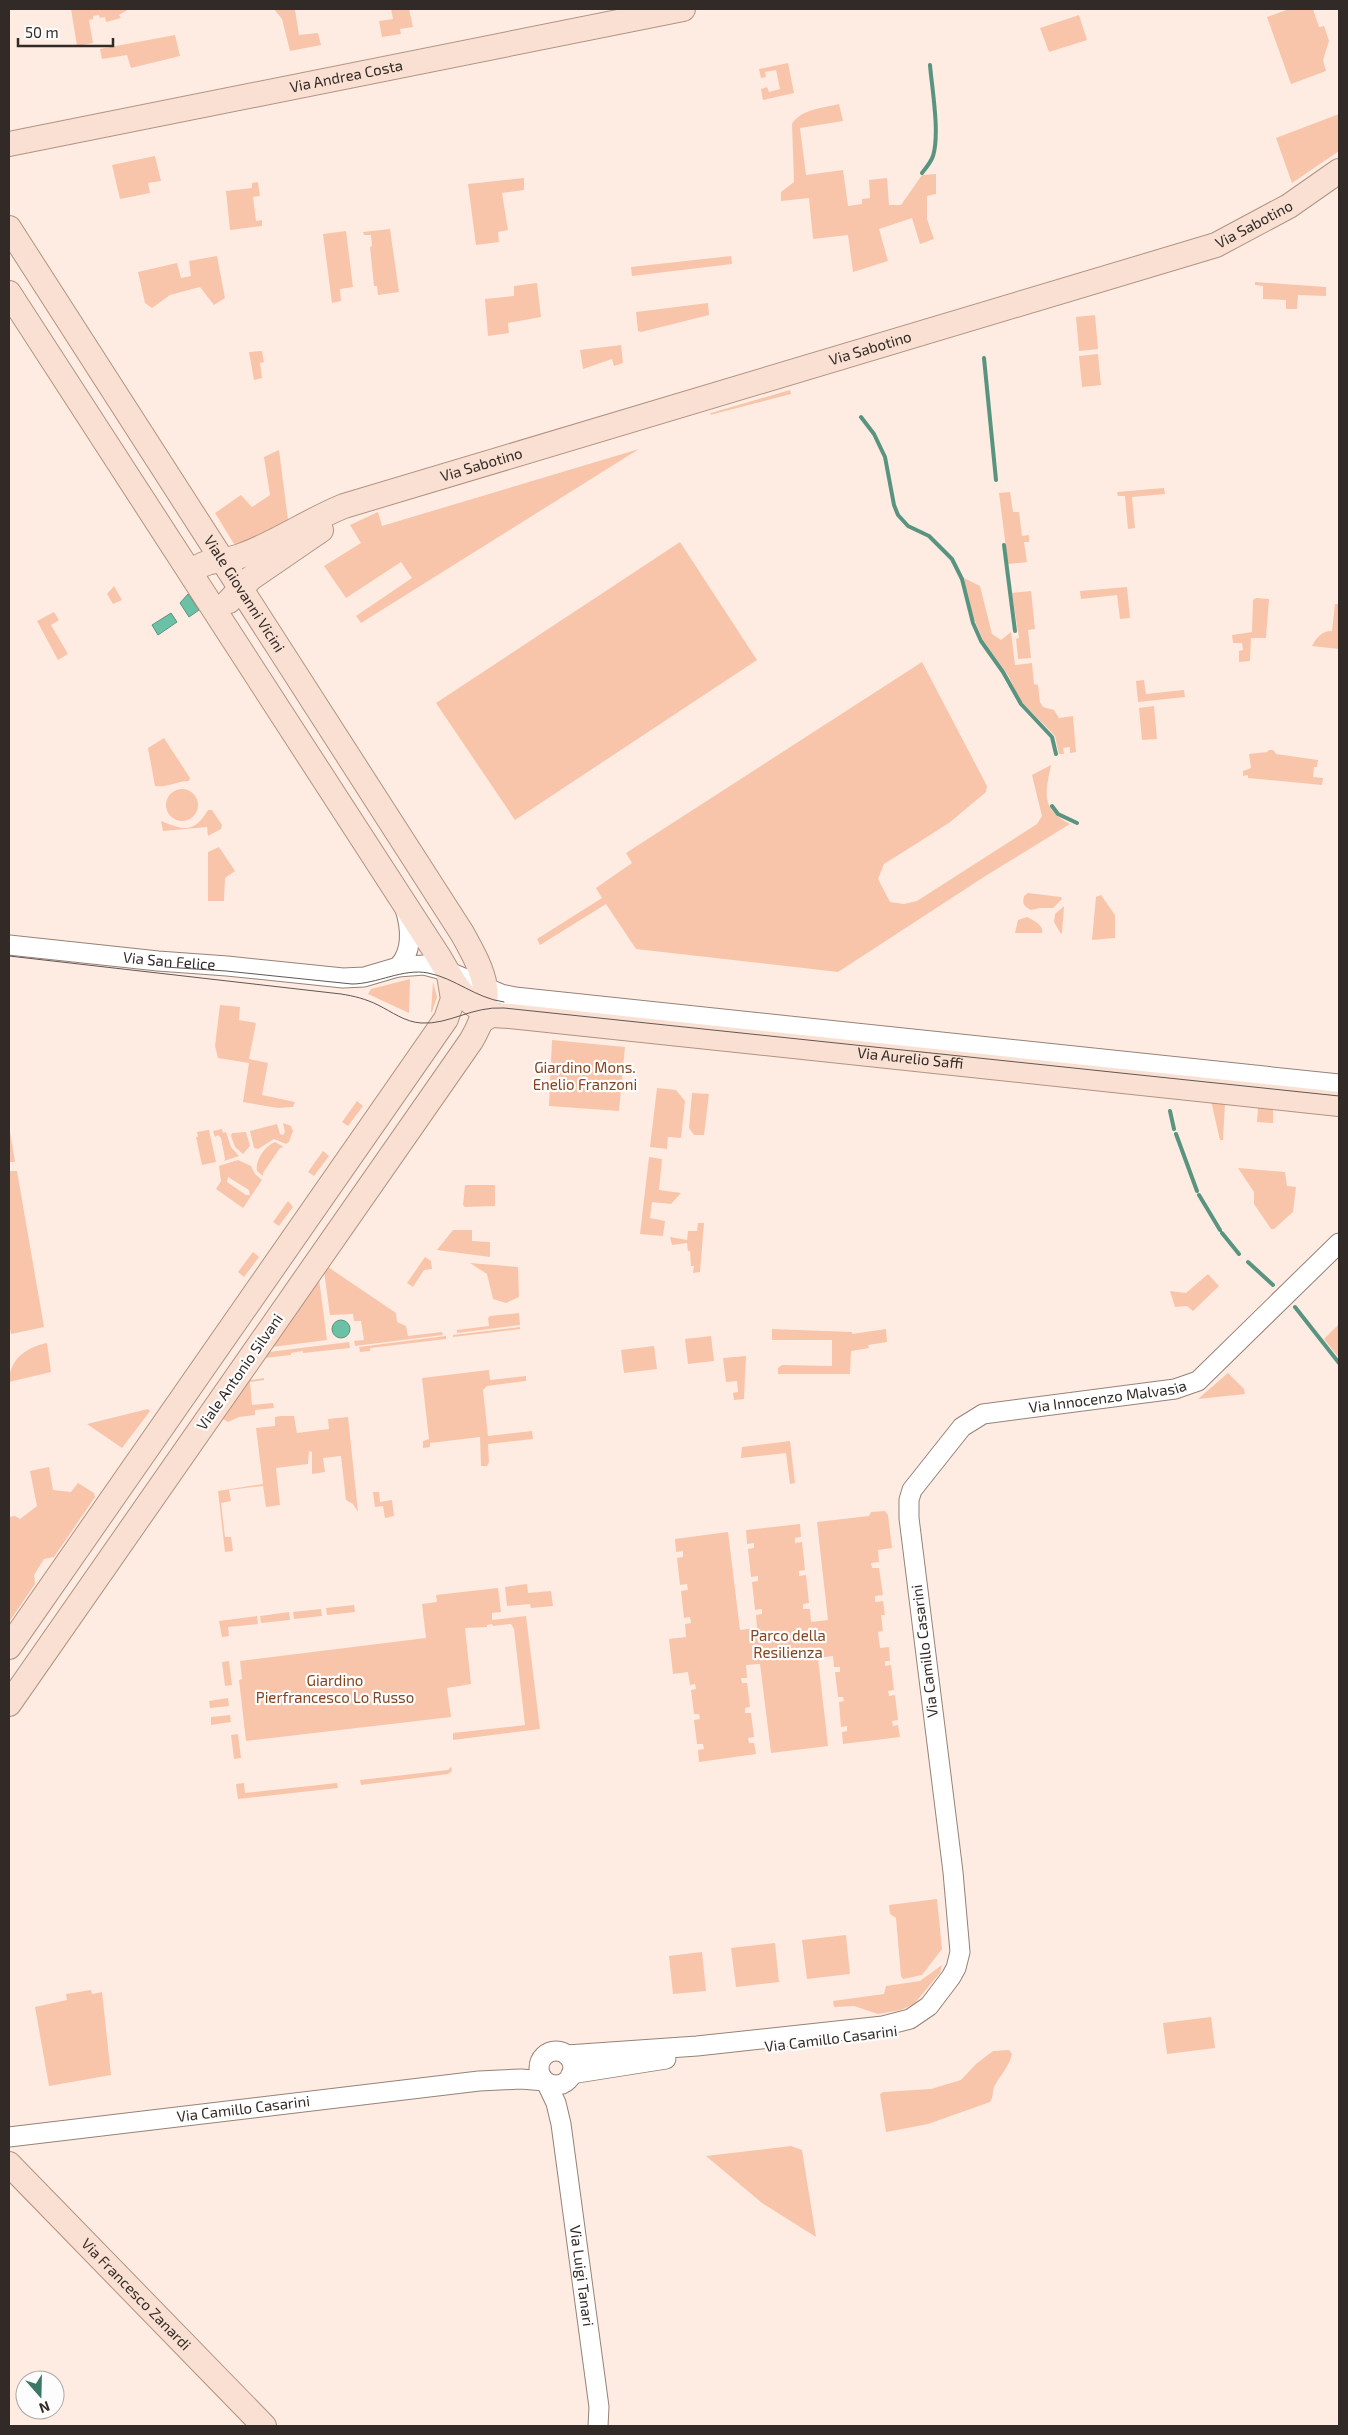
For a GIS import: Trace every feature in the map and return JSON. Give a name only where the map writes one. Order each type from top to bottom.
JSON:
[{"type":"main road","name":"Via Andrea Costa","points":[[9,144],[683,9]]},
{"type":"main road","name":"Via Sabotino","points":[[190,572],[206,561],[243,555],[329,512],[385,494],[1206,248],[1237,236],[1289,206],[1339,171]]},
{"type":"main road","name":"Viale Giovanni Vicini","points":[[9,228],[462,933],[478,962],[486,988],[488,1015]]},
{"type":"main road","points":[[9,293],[404,902],[447,972],[467,1000],[488,1015]]},
{"type":"main road","points":[[103,438],[132,421]]},
{"type":"main road","name":"Via Sabotino","points":[[219,618],[239,588],[341,517],[385,494]]},
{"type":"main road","points":[[9,1647],[449,1015],[453,999],[452,986],[447,972]]},
{"type":"main road","name":"Viale Antonio Silvani","points":[[9,1704],[488,1015]]},
{"type":"main road","name":"Via Aurelio Saffi","points":[[488,1015],[1339,1104]]},
{"type":"main road","name":"Via Francesco Zanardi","points":[[9,2164],[264,2426]]},
{"type":"street","points":[[398,967],[407,955],[409,945],[409,929],[404,902]]},
{"type":"street","name":"Via San Felice","points":[[9,945],[158,961],[236,966],[330,977],[364,977],[398,967]]},
{"type":"street","name":"Via Aurelio Saffi","points":[[398,967],[424,965],[515,997],[1339,1084]]},
{"type":"street","name":"Via Innocenzo Malvasia","points":[[912,1490],[958,1431],[968,1421],[983,1414],[1175,1389],[1198,1381],[1339,1243]]},
{"type":"street","name":"Via Camillo Casarini","points":[[566,2055],[696,2046],[883,2026],[910,2019],[929,2006],[951,1977],[959,1959],[960,1932],[909,1518],[908,1500],[912,1490]]},
{"type":"street","name":"Via Camillo Casarini","points":[[569,2078],[649,2061],[888,2033],[918,2024],[938,2010],[960,1980],[968,1961],[968,1944],[954,1872]]},
{"type":"street","points":[[559,2051],[566,2055],[572,2064],[569,2078],[556,2085],[543,2076],[543,2057],[550,2052],[559,2051]]},
{"type":"street","name":"Via Camillo Casarini","points":[[9,2137],[479,2080],[543,2076]]},
{"type":"street","name":"Via Luigi Tanari","points":[[543,2076],[556,2103],[561,2124],[599,2407],[598,2426]]},
{"type":"street","name":"Via Luigi Tanari","points":[[561,2124],[562,2102],[569,2078]]},
{"type":"green space","points":[[71,9],[129,9],[119,15],[121,18],[106,22],[105,17],[93,16],[93,19],[89,20],[93,43],[77,46]]},
{"type":"green space","points":[[274,9],[302,9],[295,10],[299,35],[318,33],[321,45],[290,51],[282,19]]},
{"type":"green space","points":[[391,9],[409,9],[413,27],[400,29],[401,34],[382,37],[379,21],[393,19]]},
{"type":"green space","points":[[1289,9],[1313,9],[1319,27],[1324,26],[1329,41],[1323,60],[1326,71],[1291,84],[1267,17]]},
{"type":"green space","points":[[1079,15],[1087,40],[1049,52],[1040,28]]},
{"type":"green space","points":[[175,35],[180,56],[131,68],[127,55],[102,59],[100,49]]},
{"type":"green space","points":[[788,63],[794,93],[763,100],[761,89],[767,87],[769,92],[780,89],[776,70],[765,72],[766,77],[761,78],[759,69]]},
{"type":"green space","points":[[839,104],[843,121],[800,128],[806,175],[843,170],[848,206],[862,204],[862,199],[870,198],[869,180],[887,178],[889,205],[901,205],[922,175],[936,174],[936,194],[927,196],[927,219],[934,239],[920,244],[912,218],[879,229],[888,261],[853,272],[848,235],[813,239],[809,198],[781,201],[781,192],[794,182],[792,124],[807,112]]},
{"type":"green space","points":[[1339,114],[1339,151],[1292,183],[1276,138]]},
{"type":"green space","points":[[155,156],[161,181],[148,183],[150,193],[120,199],[112,165]]},
{"type":"green space","points":[[524,178],[524,190],[502,193],[508,230],[498,232],[499,242],[476,245],[468,184]]},
{"type":"green space","points":[[258,182],[260,196],[253,197],[256,221],[262,220],[262,226],[230,230],[226,191],[252,188],[252,183]]},
{"type":"green space","points":[[390,229],[399,292],[378,295],[377,286],[374,286],[370,247],[372,246],[371,235],[364,235],[363,232]]},
{"type":"green space","points":[[346,231],[353,287],[340,289],[341,301],[332,303],[323,234]]},
{"type":"green space","points":[[217,256],[225,298],[214,305],[200,287],[170,295],[152,308],[145,303],[138,272],[177,263],[181,278],[191,276],[189,261]]},
{"type":"green space","points":[[731,256],[732,264],[632,276],[631,267]]},
{"type":"green space","points":[[1255,282],[1326,287],[1326,296],[1298,295],[1297,309],[1286,309],[1286,300],[1263,299],[1263,286],[1255,285]]},
{"type":"green space","points":[[537,283],[541,317],[508,323],[509,333],[488,336],[485,299],[514,296],[514,286]]},
{"type":"green space","points":[[708,303],[709,315],[641,332],[638,331],[636,312]]},
{"type":"green space","points":[[1095,315],[1098,349],[1079,351],[1076,317]]},
{"type":"green space","points":[[621,345],[623,363],[614,366],[612,359],[583,369],[580,350]]},
{"type":"green space","points":[[262,351],[264,362],[260,363],[262,378],[254,380],[249,352]]},
{"type":"green space","points":[[1098,354],[1101,385],[1082,387],[1079,356]]},
{"type":"green space","points":[[790,390],[791,394],[710,415],[711,413]]},
{"type":"green space","points":[[639,449],[361,623],[356,616],[412,578],[401,562],[346,598],[324,566],[361,543],[350,525],[378,512],[382,526]]},
{"type":"green space","points":[[279,450],[288,520],[236,547],[215,513],[241,495],[252,507],[270,495],[264,457]]},
{"type":"green space","points":[[1164,488],[1165,494],[1132,497],[1135,528],[1128,529],[1125,496],[1118,496],[1117,492]]},
{"type":"green space","points":[[1010,492],[1013,512],[1019,512],[1022,536],[1029,535],[1029,542],[1024,542],[1027,562],[1008,564],[999,493]]},
{"type":"green space","points":[[680,542],[757,660],[515,820],[436,703]]},
{"type":"green space","points":[[964,578],[980,586],[992,634],[1001,640],[1011,632],[1015,665],[1032,663],[1034,684],[1038,685],[1040,702],[1043,707],[1054,710],[1059,718],[1073,716],[1076,752],[1070,753],[1070,747],[1063,748],[1064,754],[1059,754],[1055,736],[1021,701],[1008,675],[983,640],[973,616]]},
{"type":"green space","points":[[114,586],[122,600],[113,604],[107,594]]},
{"type":"green space","points":[[1127,587],[1130,618],[1120,619],[1117,595],[1081,599],[1080,591]]},
{"type":"green space","points":[[1031,591],[1035,629],[1028,630],[1031,658],[1018,659],[1016,639],[1019,638],[1012,593]]},
{"type":"green space","points":[[1256,598],[1269,599],[1266,638],[1251,638],[1250,661],[1239,662],[1239,651],[1243,650],[1242,643],[1233,643],[1232,635],[1252,632],[1253,600]]},
{"type":"green space","points":[[1335,604],[1339,604],[1339,649],[1312,646],[1320,635],[1332,631]]},
{"type":"green space","points":[[54,612],[59,620],[51,625],[68,654],[58,660],[37,621]]},
{"type":"green space","points":[[922,662],[987,786],[986,792],[949,823],[884,864],[878,879],[890,902],[904,904],[917,901],[1037,824],[1042,816],[1032,775],[1051,765],[1047,785],[1047,800],[1054,812],[1070,824],[987,875],[838,972],[636,949],[606,904],[540,945],[537,939],[602,898],[596,888],[632,863],[626,853]]},
{"type":"green space","points":[[1144,680],[1146,694],[1184,690],[1185,697],[1138,702],[1136,681]]},
{"type":"green space","points":[[1154,706],[1157,739],[1142,740],[1139,708]]},
{"type":"green space","points":[[164,738],[190,778],[189,781],[155,786],[148,748]]},
{"type":"green space","points":[[1273,750],[1276,754],[1318,760],[1317,767],[1314,767],[1313,777],[1323,778],[1322,785],[1248,778],[1248,775],[1243,776],[1243,771],[1251,768],[1249,754],[1267,752]]},
{"type":"green space","points":[[182,789],[194,793],[198,805],[194,817],[182,821],[170,817],[166,805],[170,793]]},
{"type":"green space","points":[[208,810],[212,810],[222,825],[221,829],[208,836],[207,827],[163,831],[161,821],[182,828],[188,828],[198,823]]},
{"type":"green space","points":[[219,847],[235,871],[225,878],[224,901],[208,901],[208,852]]},
{"type":"green space","points":[[1028,893],[1061,897],[1062,899],[1053,908],[1031,910],[1023,903],[1024,896]]},
{"type":"green space","points":[[1101,895],[1115,915],[1115,938],[1092,940],[1096,897]]},
{"type":"green space","points":[[1064,906],[1061,934],[1054,922],[1055,914]]},
{"type":"green space","points":[[1027,917],[1040,925],[1042,933],[1015,933],[1018,920]]},
{"type":"green space","points":[[410,979],[409,1013],[368,994],[371,989]]},
{"type":"green space","points":[[433,982],[437,997],[431,1012]]},
{"type":"green space","points":[[220,1005],[240,1007],[239,1020],[256,1023],[249,1059],[268,1063],[262,1095],[295,1102],[293,1107],[278,1108],[243,1102],[249,1063],[218,1058],[215,1046]]},
{"type":"green space","name":"Giardino Mons. Enelio Franzoni","points":[[552,1040],[625,1047],[619,1111],[549,1106]]},
{"type":"green space","points":[[657,1088],[676,1090],[685,1101],[681,1138],[668,1137],[667,1149],[650,1147]]},
{"type":"green space","points":[[692,1093],[709,1094],[704,1135],[694,1135],[689,1128]]},
{"type":"green space","points":[[357,1101],[363,1106],[348,1126],[342,1122]]},
{"type":"green space","points":[[1211,1101],[1225,1103],[1223,1140],[1220,1140]]},
{"type":"green space","points":[[1258,1107],[1273,1107],[1273,1123],[1257,1122]]},
{"type":"green space","points":[[283,1123],[291,1126],[293,1131],[289,1142],[286,1144],[274,1139],[258,1149],[254,1148],[250,1131],[277,1124],[280,1134],[283,1135],[285,1132]]},
{"type":"green space","points":[[222,1129],[223,1133],[226,1132],[231,1147],[239,1156],[224,1161],[221,1138],[218,1135],[215,1137],[213,1131]]},
{"type":"green space","points":[[209,1130],[216,1162],[202,1165],[196,1137],[198,1137],[197,1132]]},
{"type":"green space","points":[[10,1132],[15,1162],[9,1162]]},
{"type":"green space","points":[[246,1132],[250,1146],[243,1154],[235,1147],[231,1136],[232,1133]]},
{"type":"green space","points":[[275,1142],[284,1147],[280,1148],[263,1173],[263,1176],[257,1171],[259,1158],[264,1150]]},
{"type":"green space","points":[[323,1151],[329,1156],[314,1176],[308,1172]]},
{"type":"green space","points":[[649,1157],[662,1159],[659,1190],[681,1193],[671,1204],[652,1202],[650,1218],[665,1221],[663,1236],[640,1234]]},
{"type":"green space","points":[[238,1160],[251,1166],[255,1174],[262,1180],[243,1208],[216,1189],[221,1181],[219,1166]],"holes":[[[228,1177],[249,1190],[250,1195],[246,1195],[227,1182]]]},
{"type":"green space","points":[[1238,1168],[1285,1172],[1287,1186],[1296,1187],[1293,1212],[1274,1229],[1271,1229],[1254,1204],[1254,1192]]},
{"type":"green space","points":[[9,1171],[17,1171],[44,1327],[11,1334],[9,1324]]},
{"type":"green space","points":[[465,1185],[495,1185],[495,1206],[465,1207],[463,1205]]},
{"type":"green space","points":[[288,1201],[293,1207],[279,1226],[273,1222]]},
{"type":"green space","points":[[698,1223],[704,1223],[700,1272],[693,1273],[694,1266],[691,1266],[690,1251],[688,1251],[687,1243],[672,1245],[670,1237],[687,1240],[688,1231],[697,1231]]},
{"type":"green space","points":[[453,1230],[472,1230],[472,1241],[490,1242],[490,1257],[437,1250]]},
{"type":"green space","points":[[253,1252],[259,1257],[244,1277],[238,1272]]},
{"type":"green space","points":[[425,1257],[431,1261],[432,1269],[424,1270],[413,1287],[407,1283]]},
{"type":"green space","points":[[470,1263],[518,1267],[519,1297],[506,1303],[493,1299],[487,1274]]},
{"type":"green space","points":[[328,1267],[396,1313],[397,1322],[406,1326],[408,1336],[442,1332],[443,1335],[355,1346],[354,1341],[364,1340],[361,1321],[354,1321],[353,1314],[330,1315],[324,1271]]},
{"type":"green space","points":[[1208,1274],[1219,1286],[1193,1311],[1187,1306],[1175,1307],[1170,1291],[1186,1293]]},
{"type":"green space","points":[[319,1279],[327,1340],[272,1347]]},
{"type":"green space","points":[[519,1313],[520,1325],[457,1333],[457,1330],[489,1326],[488,1318],[490,1316]]},
{"type":"green space","points":[[1339,1324],[1339,1358],[1324,1339]]},
{"type":"green space","points":[[520,1327],[520,1329],[453,1337],[453,1335]]},
{"type":"green space","points":[[772,1329],[852,1332],[852,1334],[886,1329],[887,1342],[868,1345],[869,1348],[851,1351],[850,1374],[778,1374],[778,1368],[782,1365],[832,1366],[832,1340],[772,1340]]},
{"type":"green space","points":[[446,1336],[446,1339],[370,1348],[370,1351],[360,1352],[359,1347]]},
{"type":"green space","points":[[711,1336],[714,1361],[688,1364],[685,1339]]},
{"type":"green space","points":[[349,1342],[350,1348],[303,1353],[303,1351],[291,1353],[291,1355],[265,1358],[269,1352]]},
{"type":"green space","points":[[47,1343],[51,1372],[9,1382],[15,1361],[26,1351]]},
{"type":"green space","points":[[654,1346],[657,1369],[624,1373],[621,1350]]},
{"type":"green space","points":[[746,1356],[744,1399],[734,1400],[733,1393],[738,1392],[737,1381],[726,1382],[723,1358]]},
{"type":"green space","points":[[489,1370],[490,1380],[526,1376],[526,1381],[487,1386],[483,1390],[488,1436],[532,1431],[533,1439],[488,1444],[489,1462],[487,1466],[481,1466],[480,1437],[430,1443],[430,1447],[423,1448],[423,1441],[429,1439],[422,1378]]},
{"type":"green space","points":[[1228,1373],[1244,1389],[1245,1394],[1198,1399]]},
{"type":"green space","points":[[264,1378],[264,1380],[250,1382],[252,1405],[273,1403],[274,1408],[255,1410],[255,1415],[239,1417],[228,1422],[223,1419],[250,1380]]},
{"type":"green space","points":[[148,1409],[150,1411],[122,1448],[87,1424]]},
{"type":"green space","points":[[294,1416],[297,1433],[329,1429],[328,1419],[348,1417],[358,1512],[353,1504],[346,1500],[341,1456],[323,1458],[325,1472],[312,1474],[312,1452],[309,1451],[308,1464],[276,1468],[280,1505],[266,1507],[263,1486],[229,1490],[231,1501],[221,1503],[225,1537],[231,1537],[233,1551],[225,1552],[218,1491],[263,1484],[256,1428],[275,1426],[275,1417]]},
{"type":"green space","points":[[790,1441],[795,1483],[790,1484],[786,1453],[741,1458],[742,1447]]},
{"type":"green space","points":[[49,1467],[53,1490],[71,1492],[78,1483],[94,1493],[95,1497],[54,1557],[44,1559],[34,1575],[35,1584],[9,1622],[9,1517],[15,1516],[20,1519],[37,1506],[30,1471]]},
{"type":"green space","points":[[373,1492],[379,1492],[380,1502],[392,1500],[394,1516],[385,1518],[383,1506],[375,1507]]},
{"type":"green space","name":"Parco della Resilienza","points":[[885,1511],[888,1515],[892,1548],[878,1550],[879,1562],[871,1563],[872,1568],[879,1568],[883,1595],[875,1596],[875,1602],[883,1601],[885,1615],[881,1615],[883,1631],[878,1632],[880,1648],[889,1647],[890,1661],[885,1661],[885,1666],[891,1665],[894,1690],[888,1691],[889,1696],[895,1695],[898,1720],[892,1721],[893,1726],[898,1725],[900,1737],[843,1744],[842,1732],[847,1731],[847,1726],[841,1727],[839,1702],[844,1701],[843,1697],[838,1697],[835,1672],[840,1672],[840,1667],[834,1667],[833,1656],[818,1658],[828,1746],[771,1753],[760,1664],[746,1665],[747,1678],[741,1678],[742,1683],[747,1683],[750,1707],[745,1708],[745,1713],[751,1713],[754,1737],[748,1738],[749,1743],[754,1743],[756,1754],[699,1762],[698,1750],[704,1749],[703,1744],[697,1744],[694,1720],[700,1719],[699,1714],[694,1714],[691,1690],[696,1689],[695,1684],[690,1685],[688,1672],[673,1674],[669,1639],[686,1637],[685,1624],[691,1623],[690,1617],[684,1618],[681,1591],[688,1590],[687,1584],[680,1585],[677,1558],[683,1557],[683,1551],[676,1552],[675,1539],[728,1532],[740,1630],[757,1628],[756,1615],[762,1614],[762,1609],[755,1610],[752,1582],[758,1581],[758,1576],[751,1577],[748,1549],[754,1548],[754,1543],[747,1544],[746,1530],[800,1524],[801,1537],[795,1538],[795,1543],[802,1542],[805,1570],[799,1571],[799,1576],[806,1575],[809,1603],[803,1604],[803,1609],[810,1609],[811,1622],[828,1620],[817,1522],[869,1516],[871,1512]]},
{"type":"green space","points":[[527,1584],[528,1593],[551,1591],[553,1606],[531,1608],[530,1604],[507,1606],[505,1587]]},
{"type":"green space","name":"Giardino Pierfrancesco Lo Russo","points":[[498,1588],[501,1612],[492,1613],[492,1620],[526,1616],[540,1729],[453,1740],[453,1733],[525,1725],[514,1629],[511,1624],[493,1626],[492,1624],[487,1625],[487,1627],[465,1628],[471,1684],[447,1688],[451,1717],[246,1741],[239,1680],[242,1679],[240,1661],[426,1638],[422,1604],[437,1602],[436,1595]]},
{"type":"green space","points":[[354,1605],[355,1612],[327,1615],[326,1608]]},
{"type":"green space","points":[[321,1609],[322,1616],[294,1619],[293,1612]]},
{"type":"green space","points":[[289,1612],[290,1620],[261,1623],[260,1616]]},
{"type":"green space","points":[[257,1616],[258,1624],[228,1627],[229,1636],[222,1637],[219,1621]]},
{"type":"green space","points":[[229,1661],[232,1685],[225,1686],[222,1662]]},
{"type":"green space","points":[[228,1698],[229,1706],[210,1708],[209,1701]]},
{"type":"green space","points":[[230,1715],[231,1722],[211,1725],[211,1717]]},
{"type":"green space","points":[[238,1734],[241,1758],[234,1759],[231,1735]]},
{"type":"green space","points":[[451,1767],[452,1771],[448,1774],[361,1785],[360,1780],[448,1770]]},
{"type":"green space","points":[[244,1783],[245,1793],[337,1783],[338,1788],[238,1799],[236,1784]]},
{"type":"green space","points":[[937,1899],[942,1949],[922,1975],[903,1979],[901,1976],[896,1918],[890,1914],[889,1905]]},
{"type":"green space","points":[[846,1935],[850,1974],[807,1979],[802,1940]]},
{"type":"green space","points":[[775,1943],[779,1982],[736,1987],[731,1948]]},
{"type":"green space","points":[[702,1952],[706,1991],[673,1994],[669,1956]]},
{"type":"green space","points":[[942,1965],[940,1973],[914,2004],[901,2010],[878,2014],[854,2006],[834,2007],[833,2001],[884,1994],[886,1986],[920,1981]]},
{"type":"green space","points":[[91,1990],[92,1994],[102,1992],[111,2075],[49,2086],[35,2007],[67,2000],[66,1994]]},
{"type":"green space","points":[[1211,2017],[1215,2048],[1167,2054],[1163,2023]]},
{"type":"green space","points":[[1009,2050],[1012,2054],[1011,2059],[994,2087],[990,2102],[928,2124],[886,2132],[880,2094],[883,2092],[931,2089],[961,2080],[976,2064],[993,2051]]},
{"type":"green space","points":[[791,2146],[802,2150],[816,2237],[762,2203],[706,2156]]},
{"type":"shaded area","points":[[188,594],[199,610],[189,617],[180,603]]},
{"type":"shaded area","points":[[171,613],[177,622],[158,635],[152,625]]},
{"type":"shaded area","points":[[337,1320],[345,1320],[350,1325],[348,1336],[337,1338],[332,1333],[332,1325]]},
{"type":"waterway","points":[[922,173],[932,158],[936,135],[930,65]]},
{"type":"waterway","points":[[984,358],[996,480]]},
{"type":"waterway","points":[[861,417],[874,434],[885,457],[894,505],[898,515],[908,526],[929,536],[952,559],[962,579],[973,623],[981,641],[1003,672],[1021,704],[1052,737],[1056,754]]},
{"type":"waterway","points":[[1004,545],[1015,631]]},
{"type":"waterway","points":[[1052,806],[1058,814],[1077,823]]},
{"type":"waterway","points":[[1170,1111],[1174,1129]]},
{"type":"waterway","points":[[1176,1134],[1197,1191]]},
{"type":"waterway","points":[[1199,1195],[1220,1230]]},
{"type":"waterway","points":[[1222,1233],[1239,1254]]},
{"type":"waterway","points":[[1248,1262],[1273,1285]]},
{"type":"waterway","points":[[1295,1307],[1339,1363]]},
{"type":"tram line","points":[[9,956],[341,994],[369,1001],[404,1019],[421,1023],[441,1021],[492,1008],[504,1008],[1339,1096]]},
{"type":"tram line","points":[[165,967],[226,971],[352,984],[419,972],[447,979],[484,996],[504,1002]]}]
